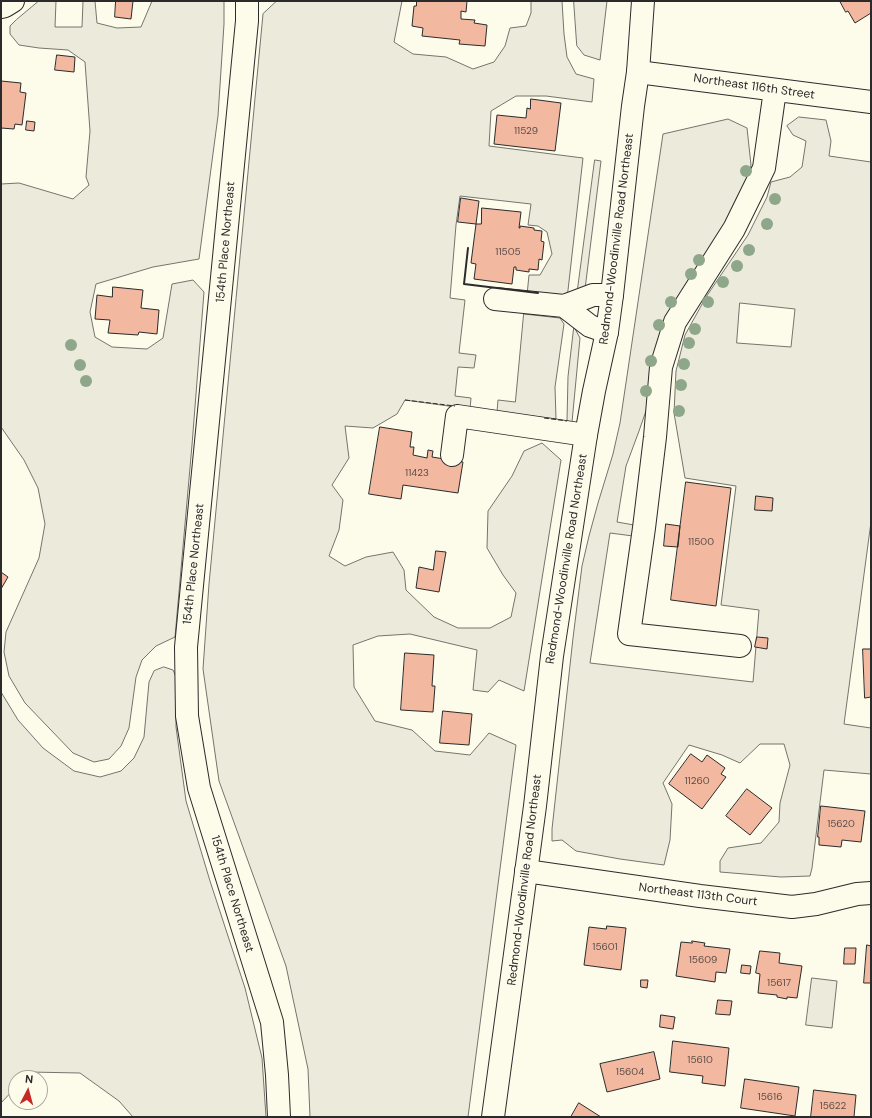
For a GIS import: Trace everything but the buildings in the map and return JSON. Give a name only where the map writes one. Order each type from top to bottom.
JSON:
[{"type":"street","points":[[1,7],[13,1]]},
{"type":"street","name":"154th Place Northeast","points":[[247,1],[246,29],[186,647],[187,716],[199,788],[272,1022],[279,1117]]},
{"type":"street","name":"Redmond-Woodinville Road Northeast","points":[[493,1117],[535,806],[552,656],[586,435],[607,332],[612,295],[638,72],[643,1]]},
{"type":"street","name":"Northeast 116th Street","points":[[638,72],[871,102]]},
{"type":"street","points":[[740,646],[629,634],[653,452],[661,367],[675,322],[734,229],[764,168],[775,90]]},
{"type":"street","points":[[495,299],[564,306],[593,295],[612,295]]},
{"type":"street","points":[[564,306],[590,326],[607,332]]},
{"type":"street","points":[[452,455],[457,416],[586,435]]},
{"type":"street","name":"Northeast 113th Court","points":[[526,871],[700,896],[792,907],[816,904],[858,894],[871,893]]},
{"type":"shaded area","points":[[39,1],[56,1],[55,27],[82,27],[83,1],[95,1],[97,23],[117,28],[141,27],[152,1],[224,1],[218,116],[199,259],[153,267],[96,284],[90,312],[95,337],[112,347],[147,349],[163,338],[172,284],[193,280],[204,292],[175,637],[156,646],[142,660],[136,677],[129,728],[121,746],[109,759],[94,762],[73,753],[25,703],[9,676],[4,652],[6,632],[39,558],[45,524],[38,488],[24,460],[1,427],[1,184],[19,183],[73,199],[89,185],[86,177],[90,131],[85,62],[68,50],[19,45],[10,34],[10,26]]},
{"type":"shaded area","points":[[277,1],[402,1],[394,42],[413,54],[446,57],[473,69],[494,62],[505,46],[510,28],[526,26],[531,13],[531,1],[562,1],[567,57],[576,74],[594,79],[592,102],[546,96],[516,96],[491,111],[489,146],[583,158],[567,299],[527,295],[529,275],[540,275],[552,254],[547,232],[538,226],[528,225],[531,204],[460,196],[450,298],[465,300],[459,353],[476,355],[474,368],[458,367],[455,396],[471,398],[470,409],[405,400],[397,414],[373,428],[345,426],[349,458],[332,485],[343,500],[339,530],[329,556],[345,566],[366,557],[393,552],[404,570],[406,590],[434,617],[458,628],[490,628],[511,617],[516,593],[487,548],[488,511],[512,476],[524,451],[542,443],[561,460],[524,691],[499,680],[488,692],[473,690],[477,650],[410,634],[378,636],[353,645],[354,687],[375,721],[412,730],[435,751],[470,755],[489,733],[516,745],[468,1117],[310,1117],[308,1069],[286,966],[219,781],[203,669],[209,584],[263,14]]},
{"type":"shaded area","points":[[574,1],[607,1],[600,60],[584,55],[577,46]]},
{"type":"shaded area","points":[[799,117],[826,120],[831,141],[829,156],[871,162],[871,522],[844,724],[871,728],[871,774],[824,770],[810,876],[781,877],[720,872],[720,861],[728,848],[761,843],[779,822],[780,803],[790,765],[784,744],[760,744],[740,763],[722,755],[689,745],[663,783],[672,804],[670,840],[664,865],[576,851],[562,840],[552,841],[552,829],[573,638],[582,566],[620,423],[663,134],[728,119],[747,128],[751,165],[741,200],[647,408],[626,466],[617,522],[634,525],[633,536],[610,533],[590,663],[753,682],[759,610],[721,605],[736,486],[685,478],[674,413],[676,371],[685,335],[706,297],[748,235],[767,197],[771,182],[790,177],[802,167],[806,141],[793,135],[787,126]],"holes":[[[740,303],[795,309],[791,347],[737,343]]]},
{"type":"shaded area","points":[[595,160],[601,161],[585,289],[577,295]]},
{"type":"shaded area","points":[[524,314],[560,318],[564,324],[555,387],[556,419],[497,412],[498,400],[515,402]]},
{"type":"shaded area","points":[[574,327],[580,338],[572,422],[567,421],[568,377]]},
{"type":"shaded area","points":[[164,667],[173,670],[176,677],[176,727],[186,801],[245,988],[262,1058],[266,1117],[133,1117],[119,1101],[80,1073],[48,1072],[48,1070],[8,1070],[8,1096],[1,1103],[1,692],[18,720],[43,748],[74,771],[100,777],[121,771],[134,758],[144,737],[149,682],[154,671]]},
{"type":"shaded area","points":[[812,978],[837,981],[832,1028],[806,1025]]},
{"type":"fence","points":[[405,400],[455,406]]},
{"type":"fence","points":[[544,418],[567,421]]},
{"type":"wall","points":[[468,248],[464,284],[538,293]]}]
